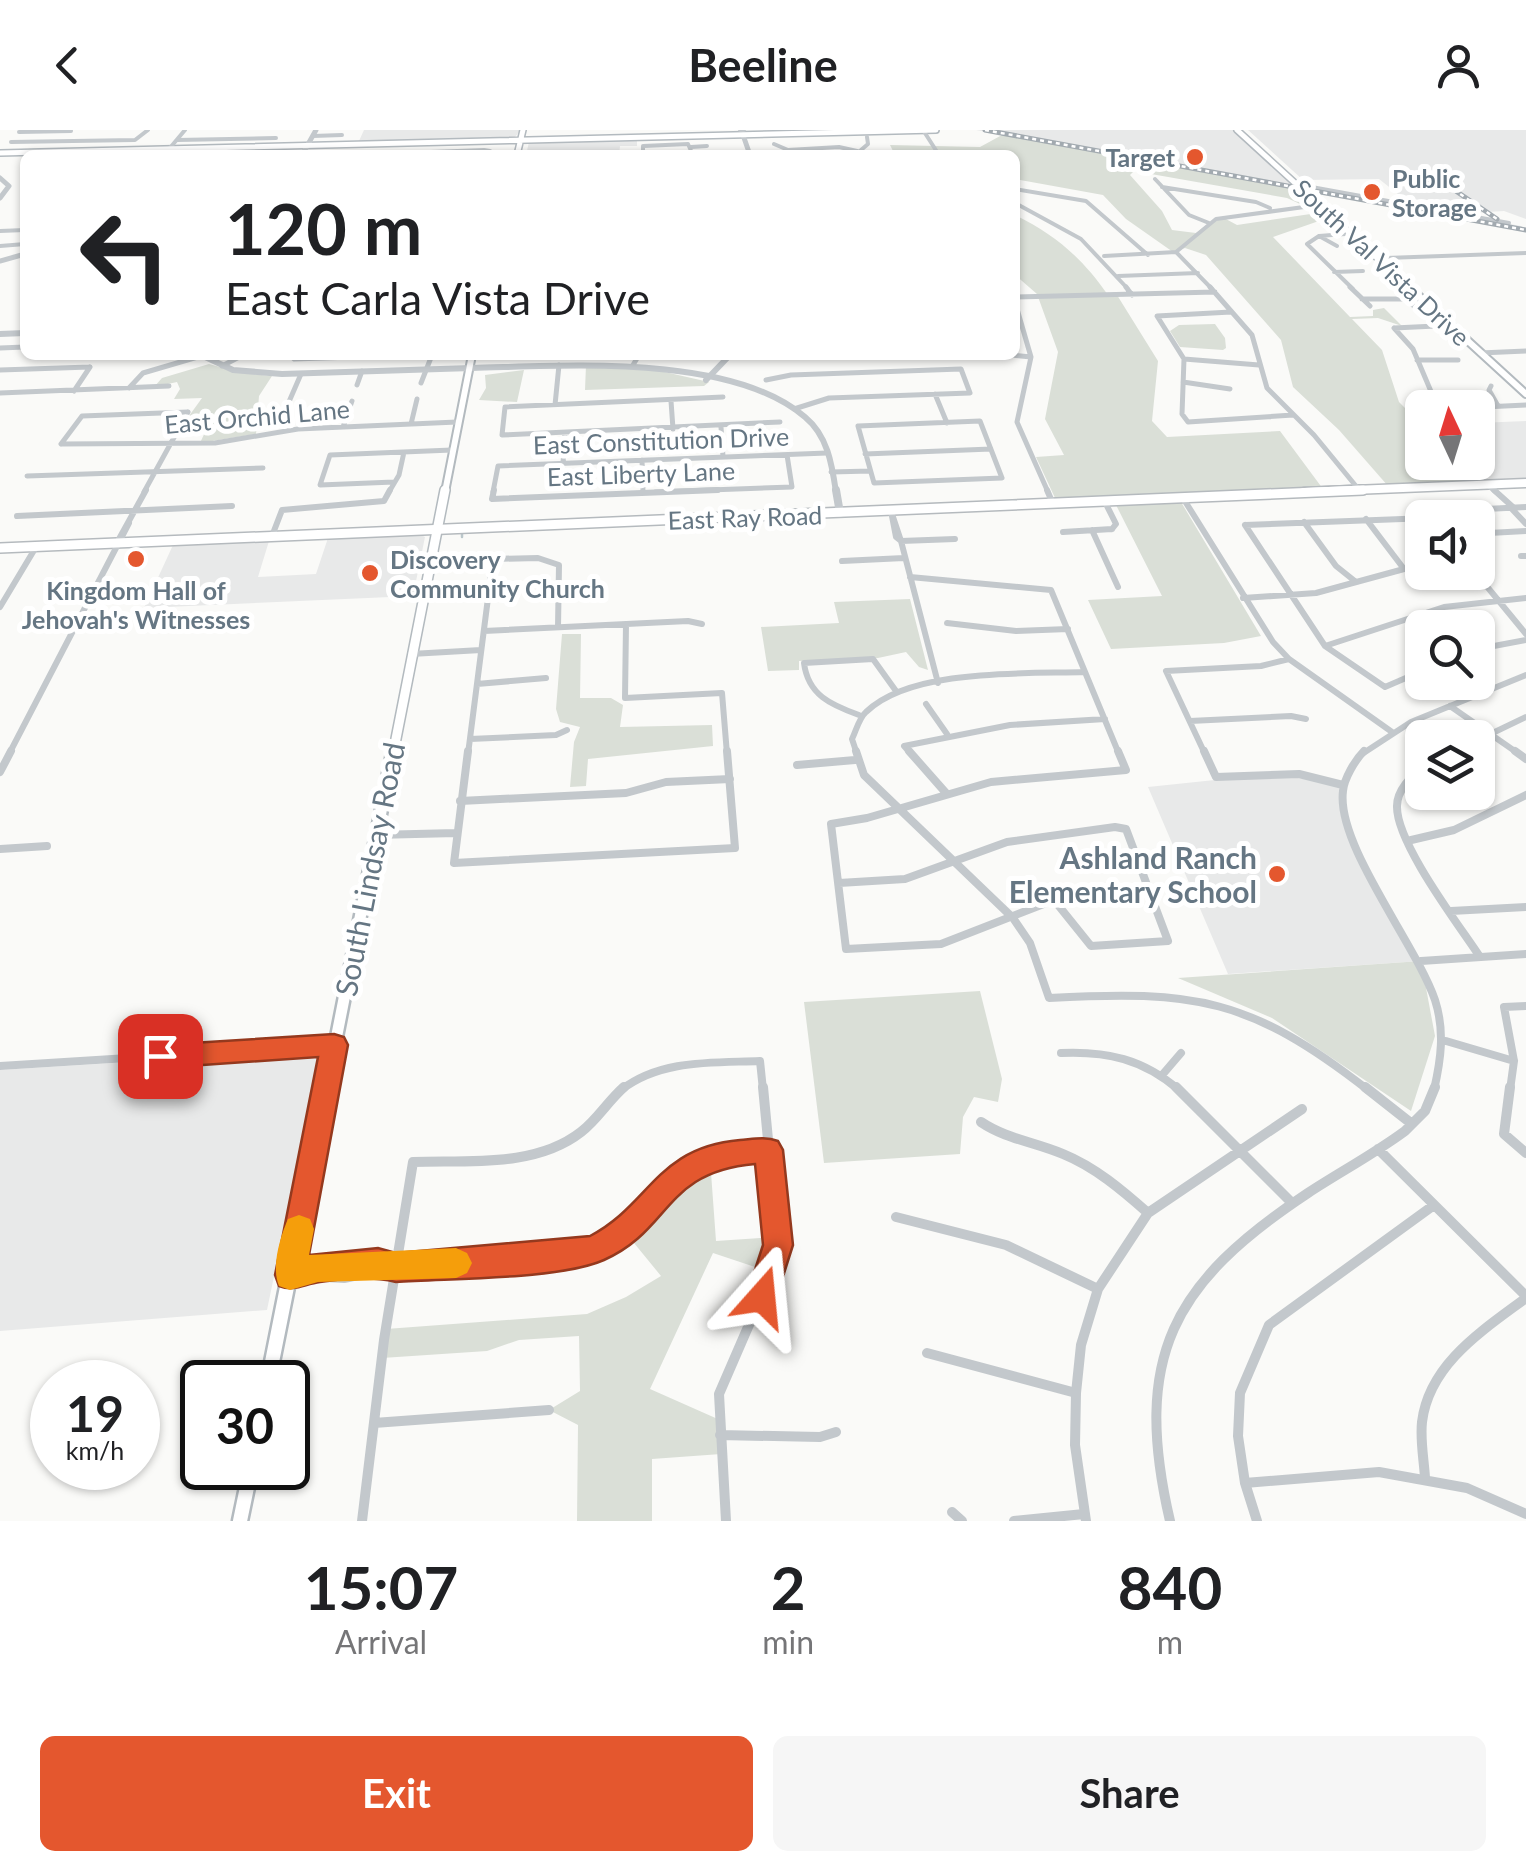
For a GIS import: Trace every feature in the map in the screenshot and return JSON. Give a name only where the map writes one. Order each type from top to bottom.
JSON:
[{"type":"main road","points":[[521,150],[525,130]]},
{"type":"main road","points":[[63,150],[851,130]]},
{"type":"main road","points":[[742,132],[936,130]]},
{"type":"main road","name":"South Val Vista Drive","points":[[1237,130],[1323,204]]},
{"type":"main road","name":"South Val Vista Drive","points":[[1245,130],[1268,154]]},
{"type":"main road","points":[[170,148],[308,145]]},
{"type":"main road","name":"South Val Vista Drive","points":[[1300,182],[1526,394]]},
{"type":"main road","name":"South Val Vista Drive","points":[[1354,233],[1526,385]]},
{"type":"main road","name":"South Lindsay Road","points":[[273,1360],[471,360]]},
{"type":"main road","name":"East Ray Road","points":[[0,548],[1526,485]]},
{"type":"main road","points":[[240,1521],[246,1490]]},
{"type":"street","points":[[71,131],[20,131],[11,142],[140,140],[148,130]]},
{"type":"street","points":[[170,148],[185,130]]},
{"type":"street","points":[[272,144],[281,130]]},
{"type":"street","points":[[305,150],[315,133],[342,135]]},
{"type":"street","points":[[774,144],[788,150],[861,150],[868,144],[867,137]]},
{"type":"street","points":[[177,140],[276,138]]},
{"type":"street","points":[[818,138],[826,148]]},
{"type":"street","points":[[63,150],[72,142]]},
{"type":"street","points":[[642,150],[642,146],[707,146]]},
{"type":"street","points":[[0,178],[9,188],[0,198]]},
{"type":"street","points":[[1155,178],[1189,215],[1209,222],[1323,204]]},
{"type":"street","points":[[1300,182],[1510,222]]},
{"type":"street","points":[[1162,187],[1273,210]]},
{"type":"street","points":[[1312,192],[1323,188]]},
{"type":"street","points":[[1020,190],[1086,201],[1148,255]]},
{"type":"street","points":[[1020,205],[1069,227],[1104,256],[1132,295]]},
{"type":"street","points":[[1036,213],[1046,210]]},
{"type":"street","points":[[1104,256],[1176,252],[1191,243],[1209,222]]},
{"type":"street","points":[[1354,233],[1318,236],[1307,244],[1370,306]]},
{"type":"street","points":[[1318,236],[1337,246]]},
{"type":"street","points":[[1176,252],[1252,335],[1266,388],[1360,491]]},
{"type":"street","points":[[1386,258],[1526,253]]},
{"type":"street","points":[[1334,272],[1363,271]]},
{"type":"street","points":[[1118,276],[1198,273]]},
{"type":"street","points":[[1020,302],[1214,292]]},
{"type":"street","points":[[1362,299],[1406,298],[1436,326],[1394,328],[1417,360],[1430,390]]},
{"type":"street","points":[[1232,312],[1158,314],[1184,359],[1182,414],[1188,422],[1293,414]]},
{"type":"street","points":[[1020,316],[1031,357],[1017,422],[1054,504]]},
{"type":"street","points":[[1020,329],[1025,329]]},
{"type":"street","points":[[1480,353],[1526,352]]},
{"type":"street","points":[[1020,356],[1031,357]]},
{"type":"street","points":[[1184,359],[1260,365]]},
{"type":"street","points":[[162,360],[166,365]]},
{"type":"street","points":[[129,388],[142,373],[184,360]]},
{"type":"street","points":[[211,360],[247,372],[302,374],[633,365],[706,380],[764,395],[794,408],[818,430],[840,513]]},
{"type":"street","points":[[222,366],[233,360]]},
{"type":"street","points":[[421,383],[431,360]]},
{"type":"street","points":[[513,366],[514,360]]},
{"type":"street","points":[[633,365],[636,360]]},
{"type":"street","points":[[706,380],[725,360]]},
{"type":"street","points":[[1417,360],[1458,360]]},
{"type":"street","points":[[555,405],[559,365]]},
{"type":"street","points":[[0,370],[90,367],[74,391]]},
{"type":"street","points":[[766,380],[835,373],[961,369],[970,393],[840,398],[794,408]]},
{"type":"street","points":[[357,385],[362,372]]},
{"type":"street","points":[[835,373],[840,398]]},
{"type":"street","points":[[289,430],[288,404],[302,374]]},
{"type":"street","points":[[1184,382],[1230,389]]},
{"type":"street","points":[[0,393],[169,386]]},
{"type":"street","points":[[1491,386],[1488,390],[1498,406]]},
{"type":"street","points":[[935,394],[946,423]]},
{"type":"street","points":[[724,397],[505,406],[502,435],[780,422]]},
{"type":"street","points":[[411,424],[418,398]]},
{"type":"street","points":[[671,401],[673,429]]},
{"type":"street","points":[[344,427],[352,402]]},
{"type":"street","points":[[1495,406],[1526,405]]},
{"type":"street","name":"East Orchid Lane","points":[[168,446],[188,412],[82,416],[61,444],[168,446],[215,444],[289,430],[458,422]]},
{"type":"street","points":[[980,422],[1002,478],[874,483],[858,426],[946,423],[980,422]]},
{"type":"street","points":[[721,427],[723,458]]},
{"type":"street","points":[[563,463],[565,433]]},
{"type":"street","points":[[0,772],[168,446]]},
{"type":"street","points":[[865,454],[991,449]]},
{"type":"street","points":[[394,482],[320,485],[330,455],[452,450]]},
{"type":"street","points":[[272,536],[282,510],[384,501],[404,452]]},
{"type":"street","name":"East Constitution Drive","points":[[492,499],[498,466],[826,453]]},
{"type":"street","name":"East Liberty Lane","points":[[492,499],[792,487],[786,455]]},
{"type":"street","points":[[642,460],[642,493]]},
{"type":"street","points":[[27,476],[151,475],[263,468]]},
{"type":"street","points":[[831,472],[870,470]]},
{"type":"street","points":[[1490,486],[1526,528]]},
{"type":"street","points":[[1183,498],[1266,635],[1290,658],[1392,732]]},
{"type":"street","points":[[1064,532],[1112,529],[1116,524],[1102,502]]},
{"type":"street","points":[[17,516],[232,506]]},
{"type":"street","points":[[1495,510],[1526,507]]},
{"type":"street","points":[[891,510],[896,537],[901,541],[954,539]]},
{"type":"street","points":[[1405,518],[1245,525],[1325,646],[1385,688],[1405,679]]},
{"type":"street","points":[[1243,598],[1290,596],[1404,568],[1366,520]]},
{"type":"street","points":[[1304,522],[1336,566],[1356,582]]},
{"type":"street","points":[[1495,531],[1526,528]]},
{"type":"street","points":[[1092,530],[1118,587]]},
{"type":"street","points":[[901,541],[938,683]]},
{"type":"street","points":[[0,606],[36,547]]},
{"type":"street","points":[[558,627],[559,565],[538,558],[493,560],[454,863],[735,848],[722,693],[625,698],[626,624]]},
{"type":"street","points":[[842,561],[904,558]]},
{"type":"street","points":[[838,883],[904,879],[1028,837],[1126,829],[1168,941],[1091,946],[1054,900],[941,944],[846,950],[838,883],[831,824],[864,822],[946,793],[1015,778],[1126,770],[1051,590],[1007,590],[941,577],[910,577]]},
{"type":"street","points":[[1490,590],[1526,637],[1495,645]]},
{"type":"street","points":[[1325,646],[1444,607],[1526,598]]},
{"type":"street","points":[[946,623],[1016,631],[1068,629]]},
{"type":"street","points":[[484,631],[702,624]]},
{"type":"street","points":[[410,654],[481,650]]},
{"type":"street","points":[[1290,658],[1261,666],[1166,670],[1216,777],[1299,774],[1344,784]]},
{"type":"street","points":[[859,715],[821,703],[808,686],[804,664],[874,660],[896,691]]},
{"type":"street","points":[[1085,672],[938,683],[896,691],[859,715],[852,728],[855,760],[864,775],[904,809],[1012,918],[1030,944],[1049,998],[1179,996],[1225,1005],[1273,1025],[1316,1050],[1412,1124]]},
{"type":"street","points":[[1170,1521],[1156,1427],[1162,1368],[1180,1312],[1207,1273],[1292,1203],[1412,1124],[1429,1106],[1438,1086],[1446,1041],[1421,961],[1348,836],[1341,799],[1344,784],[1358,756],[1392,732],[1526,675]]},
{"type":"street","points":[[477,684],[546,678]]},
{"type":"street","points":[[926,704],[948,734]]},
{"type":"street","points":[[1450,706],[1470,720]]},
{"type":"street","points":[[1190,721],[1290,716],[1306,719]]},
{"type":"street","points":[[1495,731],[1526,717]]},
{"type":"street","points":[[946,793],[904,746],[948,734],[1010,725],[1104,720]]},
{"type":"street","points":[[470,739],[556,735],[567,730]]},
{"type":"street","points":[[1495,738],[1526,758]]},
{"type":"street","points":[[797,766],[855,760]]},
{"type":"street","points":[[460,802],[626,793],[666,782],[730,779]]},
{"type":"street","points":[[1405,785],[1396,809],[1407,841],[1480,957]]},
{"type":"street","points":[[1407,841],[1438,838],[1462,829],[1526,796]]},
{"type":"street","points":[[375,836],[456,833]]},
{"type":"street","points":[[0,849],[47,846]]},
{"type":"street","points":[[1451,911],[1526,907]]},
{"type":"street","points":[[1421,961],[1526,954]]},
{"type":"street","points":[[1526,1006],[1504,1007],[1514,1060],[1504,1134],[1526,1154]]},
{"type":"street","points":[[1446,1041],[1514,1060]]},
{"type":"street","points":[[0,1066],[334,1045]]},
{"type":"street","points":[[1061,1053],[1093,1050],[1121,1054],[1163,1074],[1292,1203]]},
{"type":"street","points":[[1163,1074],[1181,1053]]},
{"type":"street","points":[[362,1521],[413,1162],[541,1150],[570,1140],[625,1087],[647,1074],[673,1067],[760,1061],[778,1245],[762,1297],[719,1394],[726,1521]]},
{"type":"street","points":[[1014,1521],[1085,1518],[1075,1445],[1082,1345],[1098,1289],[1148,1213],[1302,1109]]},
{"type":"street","points":[[981,1122],[1002,1137],[1100,1166],[1148,1213]]},
{"type":"street","points":[[1378,1149],[1526,1297],[1458,1352],[1434,1380],[1422,1421],[1425,1478]]},
{"type":"street","points":[[290,1275],[315,1280],[376,1275],[396,1267],[564,1255],[594,1249],[619,1236],[672,1180],[700,1162],[727,1154],[768,1150]]},
{"type":"street","points":[[1257,1521],[1245,1482],[1238,1436],[1240,1392],[1269,1325],[1434,1205]]},
{"type":"street","points":[[896,1217],[920,1230],[975,1235],[1025,1253],[1098,1289]]},
{"type":"street","points":[[926,1352],[1076,1393]]},
{"type":"street","points":[[374,1422],[548,1410]]},
{"type":"street","points":[[720,1435],[820,1436],[836,1432]]},
{"type":"street","points":[[1245,1482],[1379,1472],[1467,1488],[1526,1514]]},
{"type":"shaded area","points":[[364,130],[521,130],[515,137],[359,141]]},
{"type":"shaded area","points":[[976,130],[1234,130],[1295,185],[1521,226],[1526,231]]},
{"type":"shaded area","points":[[1248,130],[1526,130],[1526,219],[1504,211],[1471,213],[1408,202],[1379,179],[1303,180]]},
{"type":"shaded area","points":[[1002,135],[1300,190],[1314,203],[1300,204],[1287,198],[1134,171],[1130,175],[1162,211],[1172,230],[1196,233],[1224,218],[1237,225],[1324,212],[1334,221],[1316,222],[1273,237],[1350,317],[1373,316],[1373,310],[1384,308],[1402,326],[1378,318],[1352,319],[1382,350],[1399,402],[1405,408],[1405,480],[1478,482],[1388,486],[1339,430],[1293,387],[1281,340],[1206,255],[1185,248],[1173,252],[1126,219],[1103,195],[1020,180],[1020,150],[892,150],[890,145],[980,147]]},
{"type":"shaded area","points":[[637,138],[637,146],[620,146],[620,150],[527,150],[529,142]]},
{"type":"shaded area","points":[[1020,218],[1056,239],[1108,295],[1117,295],[1158,361],[1152,421],[1167,437],[1280,431],[1323,489],[1056,500],[1036,457],[1064,455],[1045,419],[1058,352],[1037,294],[1020,279]]},
{"type":"shaded area","points":[[1215,324],[1225,338],[1223,350],[1180,347],[1170,331],[1179,325]]},
{"type":"shaded area","points":[[209,364],[272,376],[259,396],[256,434],[200,443],[213,415],[189,416],[202,398],[174,399],[180,389],[177,382],[154,387],[162,378]]},
{"type":"shaded area","points":[[586,365],[656,370],[709,382],[704,386],[585,390]]},
{"type":"shaded area","points":[[524,370],[517,402],[479,400],[486,388],[485,375]]},
{"type":"shaded area","points":[[1526,421],[1526,480],[1478,482],[1476,480],[1495,480],[1495,422]]},
{"type":"shaded area","points":[[1181,502],[1261,636],[1224,643],[1111,649],[1088,600],[1162,596],[1116,505]]},
{"type":"shaded area","points":[[419,534],[425,537],[413,596],[144,608],[173,545],[269,541],[258,577],[316,574],[328,538]]},
{"type":"shaded area","points":[[910,599],[928,670],[919,667],[906,652],[878,658],[799,661],[799,670],[768,671],[761,627],[839,623],[834,602]]},
{"type":"shaded area","points":[[562,634],[581,634],[580,698],[611,698],[623,705],[620,727],[712,725],[713,746],[588,759],[586,786],[570,787],[574,742],[580,727],[560,722],[556,709]]},
{"type":"shaded area","name":"Ashland Ranch Elementary School","points":[[1272,774],[1343,785],[1349,836],[1421,961],[1228,974],[1148,787]]},
{"type":"shaded area","points":[[1421,961],[1435,1036],[1411,1111],[1272,1018],[1178,978]]},
{"type":"shaded area","points":[[980,991],[1002,1079],[998,1102],[974,1097],[963,1117],[960,1154],[824,1163],[804,1002]]},
{"type":"shaded area","points":[[310,1051],[319,1060],[267,1310],[0,1331],[0,1070]]},
{"type":"shaded area","points":[[710,1159],[716,1241],[777,1237],[770,1272],[713,1253],[650,1389],[720,1420],[721,1454],[652,1459],[652,1521],[577,1521],[578,1425],[549,1410],[580,1391],[579,1336],[519,1340],[487,1351],[382,1358],[386,1329],[587,1314],[626,1297],[661,1276],[625,1232],[672,1180]]},
{"type":"railway","points":[[985,130],[1526,230]]},
{"type":"railway","points":[[1447,185],[1497,219]]},
{"type":"slow traffic","points":[[299,1229],[290,1275],[318,1267],[456,1263]]},
{"type":"place","name":"Target","points":[[1195,157]]},
{"type":"place","name":"Public Storage","points":[[1372,192]]},
{"type":"place","name":"Kingdom Hall of Jehovah's Witnesses","points":[[136,559]]},
{"type":"place","name":"Discovery Community Church","points":[[370,573]]},
{"type":"place","name":"Ashland Ranch Elementary School","points":[[1277,874]]},
{"type":"route","points":[[160,1056],[334,1045],[290,1275],[318,1267],[378,1263],[396,1267],[564,1255],[594,1249],[619,1236],[672,1180],[700,1162],[727,1154],[768,1150],[778,1245],[762,1297]]}]
